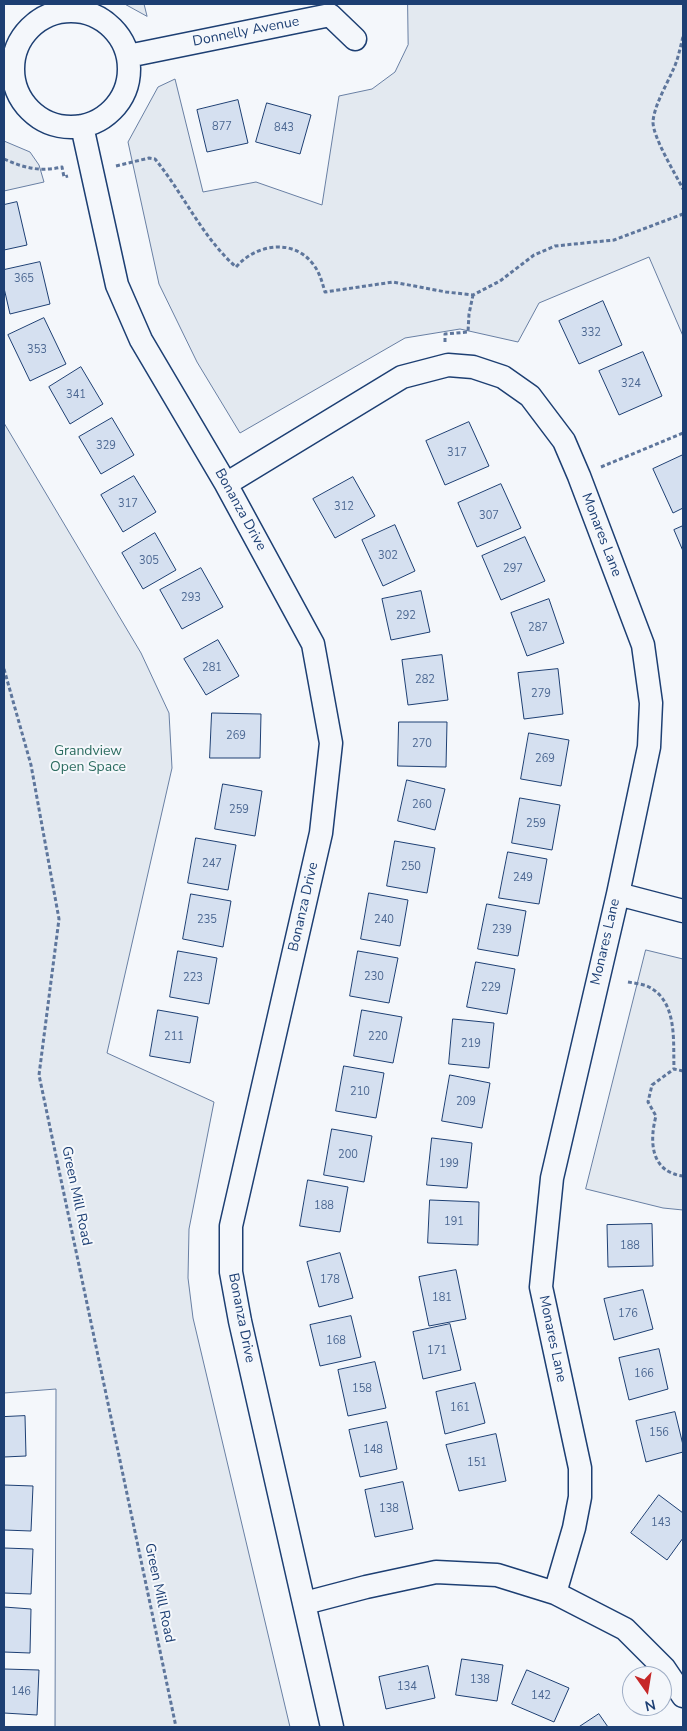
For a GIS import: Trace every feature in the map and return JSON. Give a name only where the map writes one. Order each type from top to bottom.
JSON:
[{"type":"street","points":[[56,8],[85,13],[109,25],[121,39],[128,56],[129,79],[120,101],[104,118],[82,126],[64,127],[46,122],[31,111],[19,96],[14,78],[14,57],[23,37],[56,8]]},
{"type":"street","name":"Donnelly Avenue","points":[[128,56],[330,15],[355,39]]},
{"type":"street","name":"Bonanza Drive","points":[[82,126],[121,294],[141,340],[226,484],[313,644],[331,743],[321,834],[231,1226],[231,1272],[240,1320],[332,1727]]},
{"type":"street","name":"Monares Lane","points":[[226,484],[402,377],[448,365],[473,367],[503,378],[530,396],[564,441],[643,645],[651,703],[649,748],[618,894],[552,1178],[541,1287],[580,1468],[580,1498],[574,1528],[555,1593]]},
{"type":"street","points":[[618,894],[683,911]]},
{"type":"street","points":[[305,1603],[366,1587],[436,1572],[498,1575],[555,1593],[625,1629],[664,1668],[683,1696]]},
{"type":"path","points":[[683,37],[674,68],[662,93],[653,122],[655,132],[667,159],[683,189]]},
{"type":"path","points":[[4,159],[22,167],[38,170],[62,167],[64,177],[149,158],[154,159],[192,214],[226,258],[236,267],[244,257],[258,250],[273,246],[288,247],[302,253],[312,262],[320,275],[325,292],[393,282],[473,295],[500,282],[534,255],[555,246],[614,240],[683,214]]},
{"type":"path","points":[[446,344],[445,334],[468,332],[473,295]]},
{"type":"path","points":[[579,476],[683,433]]},
{"type":"path","name":"Green Mill Road","points":[[4,669],[30,766],[59,919],[39,1075],[176,1727]]},
{"type":"path","points":[[628,982],[646,986],[660,994],[670,1012],[673,1028],[674,1070]]},
{"type":"path","points":[[683,1071],[674,1070],[652,1085],[648,1102],[656,1116],[653,1130],[653,1149],[660,1165],[675,1175],[683,1176]]},
{"type":"green space","points":[[125,4],[144,4],[147,16]]},
{"type":"green space","points":[[408,4],[683,4],[683,336],[649,257],[539,303],[518,342],[460,329],[405,338],[240,433],[197,362],[159,284],[128,142],[158,87],[175,79],[203,192],[256,182],[322,205],[339,96],[372,89],[395,72],[408,45]]},
{"type":"green space","points":[[4,141],[30,152],[39,165],[44,182],[4,191]]},
{"type":"green space","name":"Grandview Open Space","points":[[4,423],[141,653],[169,713],[172,768],[107,1053],[214,1102],[189,1229],[188,1278],[193,1318],[290,1727],[55,1727],[56,1389],[4,1393]]},
{"type":"green space","points":[[646,950],[683,959],[683,1210],[663,1208],[586,1189]]},
{"type":"building","points":[[238,100],[248,143],[207,152],[197,110]]},
{"type":"building","points":[[267,103],[311,115],[300,154],[256,142]]},
{"type":"building","points":[[17,202],[27,245],[4,250],[4,205]]},
{"type":"building","points":[[40,262],[50,304],[10,314],[4,288],[4,270]]},
{"type":"building","points":[[603,301],[622,345],[579,364],[559,321]]},
{"type":"building","points":[[44,318],[66,364],[30,381],[8,335]]},
{"type":"building","points":[[643,352],[662,396],[619,415],[599,371]]},
{"type":"building","points":[[81,367],[103,404],[70,424],[49,387]]},
{"type":"building","points":[[112,418],[134,455],[101,474],[79,437]]},
{"type":"building","points":[[469,422],[489,466],[445,485],[426,441]]},
{"type":"building","points":[[683,455],[683,508],[673,513],[653,469]]},
{"type":"building","points":[[134,476],[156,512],[123,532],[101,495]]},
{"type":"building","points":[[353,477],[375,516],[335,538],[313,499]]},
{"type":"building","points":[[501,484],[521,528],[477,547],[458,503]]},
{"type":"building","points":[[395,525],[415,571],[383,586],[362,540]]},
{"type":"building","points":[[683,526],[683,551],[674,530]]},
{"type":"building","points":[[155,533],[176,570],[143,589],[122,553]]},
{"type":"building","points":[[525,537],[545,581],[501,600],[482,556]]},
{"type":"building","points":[[201,568],[223,607],[182,629],[160,590]]},
{"type":"building","points":[[421,591],[430,632],[391,640],[382,599]]},
{"type":"building","points":[[549,599],[564,643],[527,656],[511,613]]},
{"type":"building","points":[[218,640],[239,676],[206,695],[184,659]]},
{"type":"building","points":[[442,655],[448,700],[408,705],[402,660]]},
{"type":"building","points":[[558,669],[563,714],[524,719],[518,673]]},
{"type":"building","points":[[212,713],[261,714],[260,758],[210,758]]},
{"type":"building","points":[[399,722],[447,722],[446,767],[398,766]]},
{"type":"building","points":[[529,733],[569,740],[561,786],[521,779]]},
{"type":"building","points":[[407,780],[445,789],[435,830],[398,821]]},
{"type":"building","points":[[223,784],[262,791],[255,836],[215,829]]},
{"type":"building","points":[[520,798],[560,805],[552,850],[512,843]]},
{"type":"building","points":[[196,838],[236,845],[228,890],[188,883]]},
{"type":"building","points":[[395,841],[435,848],[427,893],[387,886]]},
{"type":"building","points":[[508,852],[547,859],[539,904],[499,898]]},
{"type":"building","points":[[369,893],[408,900],[400,946],[361,939]]},
{"type":"building","points":[[191,894],[231,901],[223,947],[183,939]]},
{"type":"building","points":[[487,904],[526,911],[518,956],[478,949]]},
{"type":"building","points":[[178,951],[217,958],[209,1004],[170,997]]},
{"type":"building","points":[[358,951],[398,958],[389,1003],[350,996]]},
{"type":"building","points":[[476,962],[515,969],[507,1014],[467,1007]]},
{"type":"building","points":[[158,1010],[198,1017],[190,1063],[150,1056]]},
{"type":"building","points":[[362,1010],[402,1017],[393,1063],[354,1056]]},
{"type":"building","points":[[453,1019],[494,1023],[489,1068],[449,1064]]},
{"type":"building","points":[[344,1066],[384,1073],[376,1118],[336,1111]]},
{"type":"building","points":[[450,1075],[490,1083],[482,1128],[442,1121]]},
{"type":"building","points":[[332,1129],[372,1136],[364,1182],[324,1175]]},
{"type":"building","points":[[432,1138],[472,1143],[467,1188],[427,1185]]},
{"type":"building","points":[[308,1180],[348,1187],[340,1232],[300,1226]]},
{"type":"building","points":[[430,1200],[479,1202],[478,1245],[428,1243]]},
{"type":"building","points":[[652,1224],[653,1266],[608,1267],[607,1225]]},
{"type":"building","points":[[340,1253],[353,1298],[319,1307],[307,1262]]},
{"type":"building","points":[[456,1270],[466,1319],[429,1326],[419,1277]]},
{"type":"building","points":[[643,1290],[653,1329],[614,1340],[604,1299]]},
{"type":"building","points":[[351,1316],[361,1357],[320,1366],[310,1325]]},
{"type":"building","points":[[450,1324],[461,1370],[423,1379],[413,1332]]},
{"type":"building","points":[[659,1349],[668,1389],[629,1400],[619,1358]]},
{"type":"building","points":[[375,1362],[386,1408],[348,1416],[338,1370]]},
{"type":"building","points":[[475,1383],[485,1423],[445,1434],[436,1392]]},
{"type":"building","points":[[675,1412],[683,1452],[646,1462],[636,1421]]},
{"type":"building","points":[[25,1416],[26,1456],[4,1457],[4,1417]]},
{"type":"building","points":[[387,1422],[397,1469],[360,1477],[349,1430]]},
{"type":"building","points":[[496,1434],[506,1481],[459,1491],[446,1445]]},
{"type":"building","points":[[403,1482],[413,1529],[375,1537],[365,1490]]},
{"type":"building","points":[[4,1485],[33,1486],[31,1531],[4,1530]]},
{"type":"building","points":[[659,1495],[683,1513],[683,1538],[667,1560],[631,1533]]},
{"type":"building","points":[[4,1548],[33,1549],[31,1594],[4,1593]]},
{"type":"building","points":[[4,1607],[31,1609],[30,1653],[4,1652]]},
{"type":"building","points":[[462,1659],[503,1665],[497,1701],[456,1695]]},
{"type":"building","points":[[428,1666],[435,1698],[386,1709],[379,1677]]},
{"type":"building","points":[[4,1669],[39,1670],[37,1715],[4,1713]]},
{"type":"building","points":[[527,1670],[569,1688],[554,1722],[512,1704]]},
{"type":"building","points":[[599,1714],[608,1727],[579,1727]]}]
